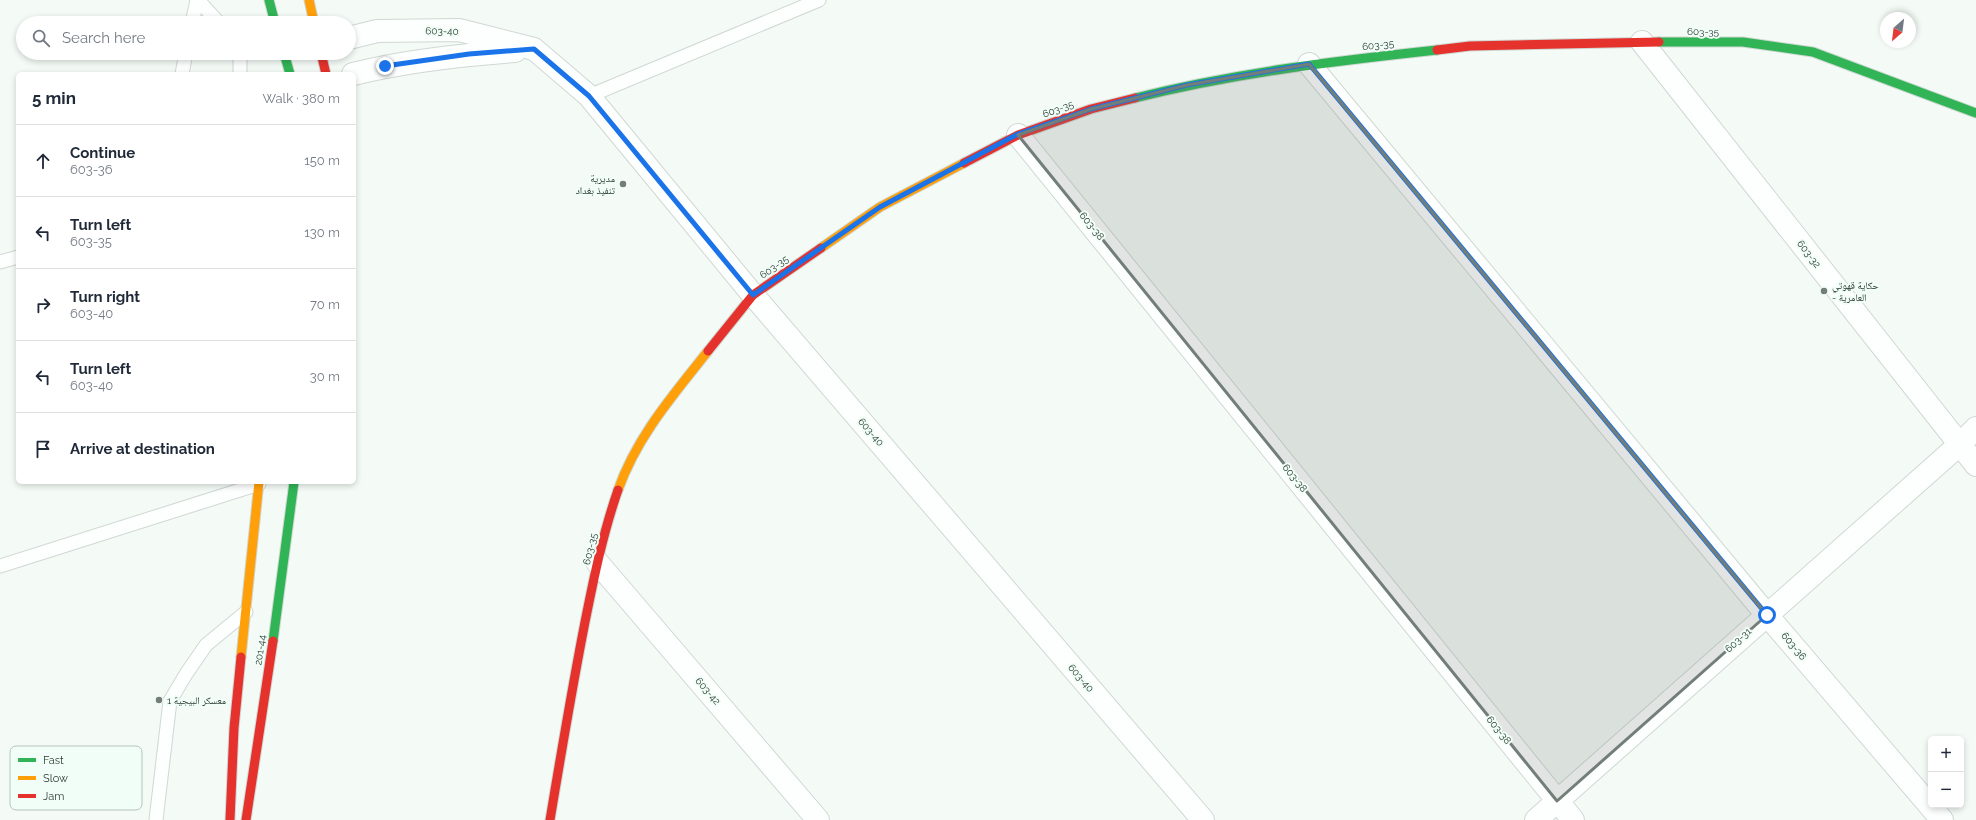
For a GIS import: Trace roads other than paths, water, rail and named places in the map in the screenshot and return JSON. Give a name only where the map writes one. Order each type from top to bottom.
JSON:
[{"type":"street","points":[[269,0],[273,16]]},
{"type":"street","points":[[309,0],[312,16]]},
{"type":"street","name":"603-40","points":[[356,36],[378,31],[459,30],[534,49],[589,96],[753,295],[1202,820]]},
{"type":"street","name":"603-35","points":[[550,820],[578,658],[597,562],[609,515],[623,475],[640,441],[657,415],[753,295],[880,207],[1018,134],[1091,109],[1187,85],[1309,64],[1470,46],[1642,42],[1743,42],[1814,52],[1976,113]]},
{"type":"street","name":"603-32","points":[[1642,42],[1976,465]]},
{"type":"street","points":[[356,73],[385,66],[469,54],[534,49]]},
{"type":"street","points":[[323,60],[326,72]]},
{"type":"street","name":"603-36","points":[[1309,64],[1767,615],[1942,820]]},
{"type":"street","name":"603-38","points":[[1018,134],[1573,820]]},
{"type":"street","name":"603-31","points":[[1536,820],[1959,445],[1976,428]]},
{"type":"street","name":"201-44","points":[[230,820],[234,728],[259,484]]},
{"type":"street","name":"201-44","points":[[246,820],[270,660],[294,484]]},
{"type":"street","name":"603-42","points":[[597,562],[818,820]]},
{"type":"lane","points":[[194,16],[198,0]]},
{"type":"lane","points":[[198,0],[213,16]]},
{"type":"lane","points":[[589,96],[819,0]]},
{"type":"lane","points":[[182,72],[185,60]]},
{"type":"lane","points":[[240,60],[240,72]]},
{"type":"lane","points":[[0,262],[16,258]]},
{"type":"lane","points":[[0,566],[256,484]]},
{"type":"lane","points":[[156,820],[170,701],[206,645],[246,612]]},
{"type":"place","name":"مديرية تنفيذ بغداد","points":[[623,184]]},
{"type":"place","name":"حكاية قهوتي - العامرية","points":[[1824,291]]},
{"type":"place","name":"معسكر البيجية 1","points":[[159,700]]}]
